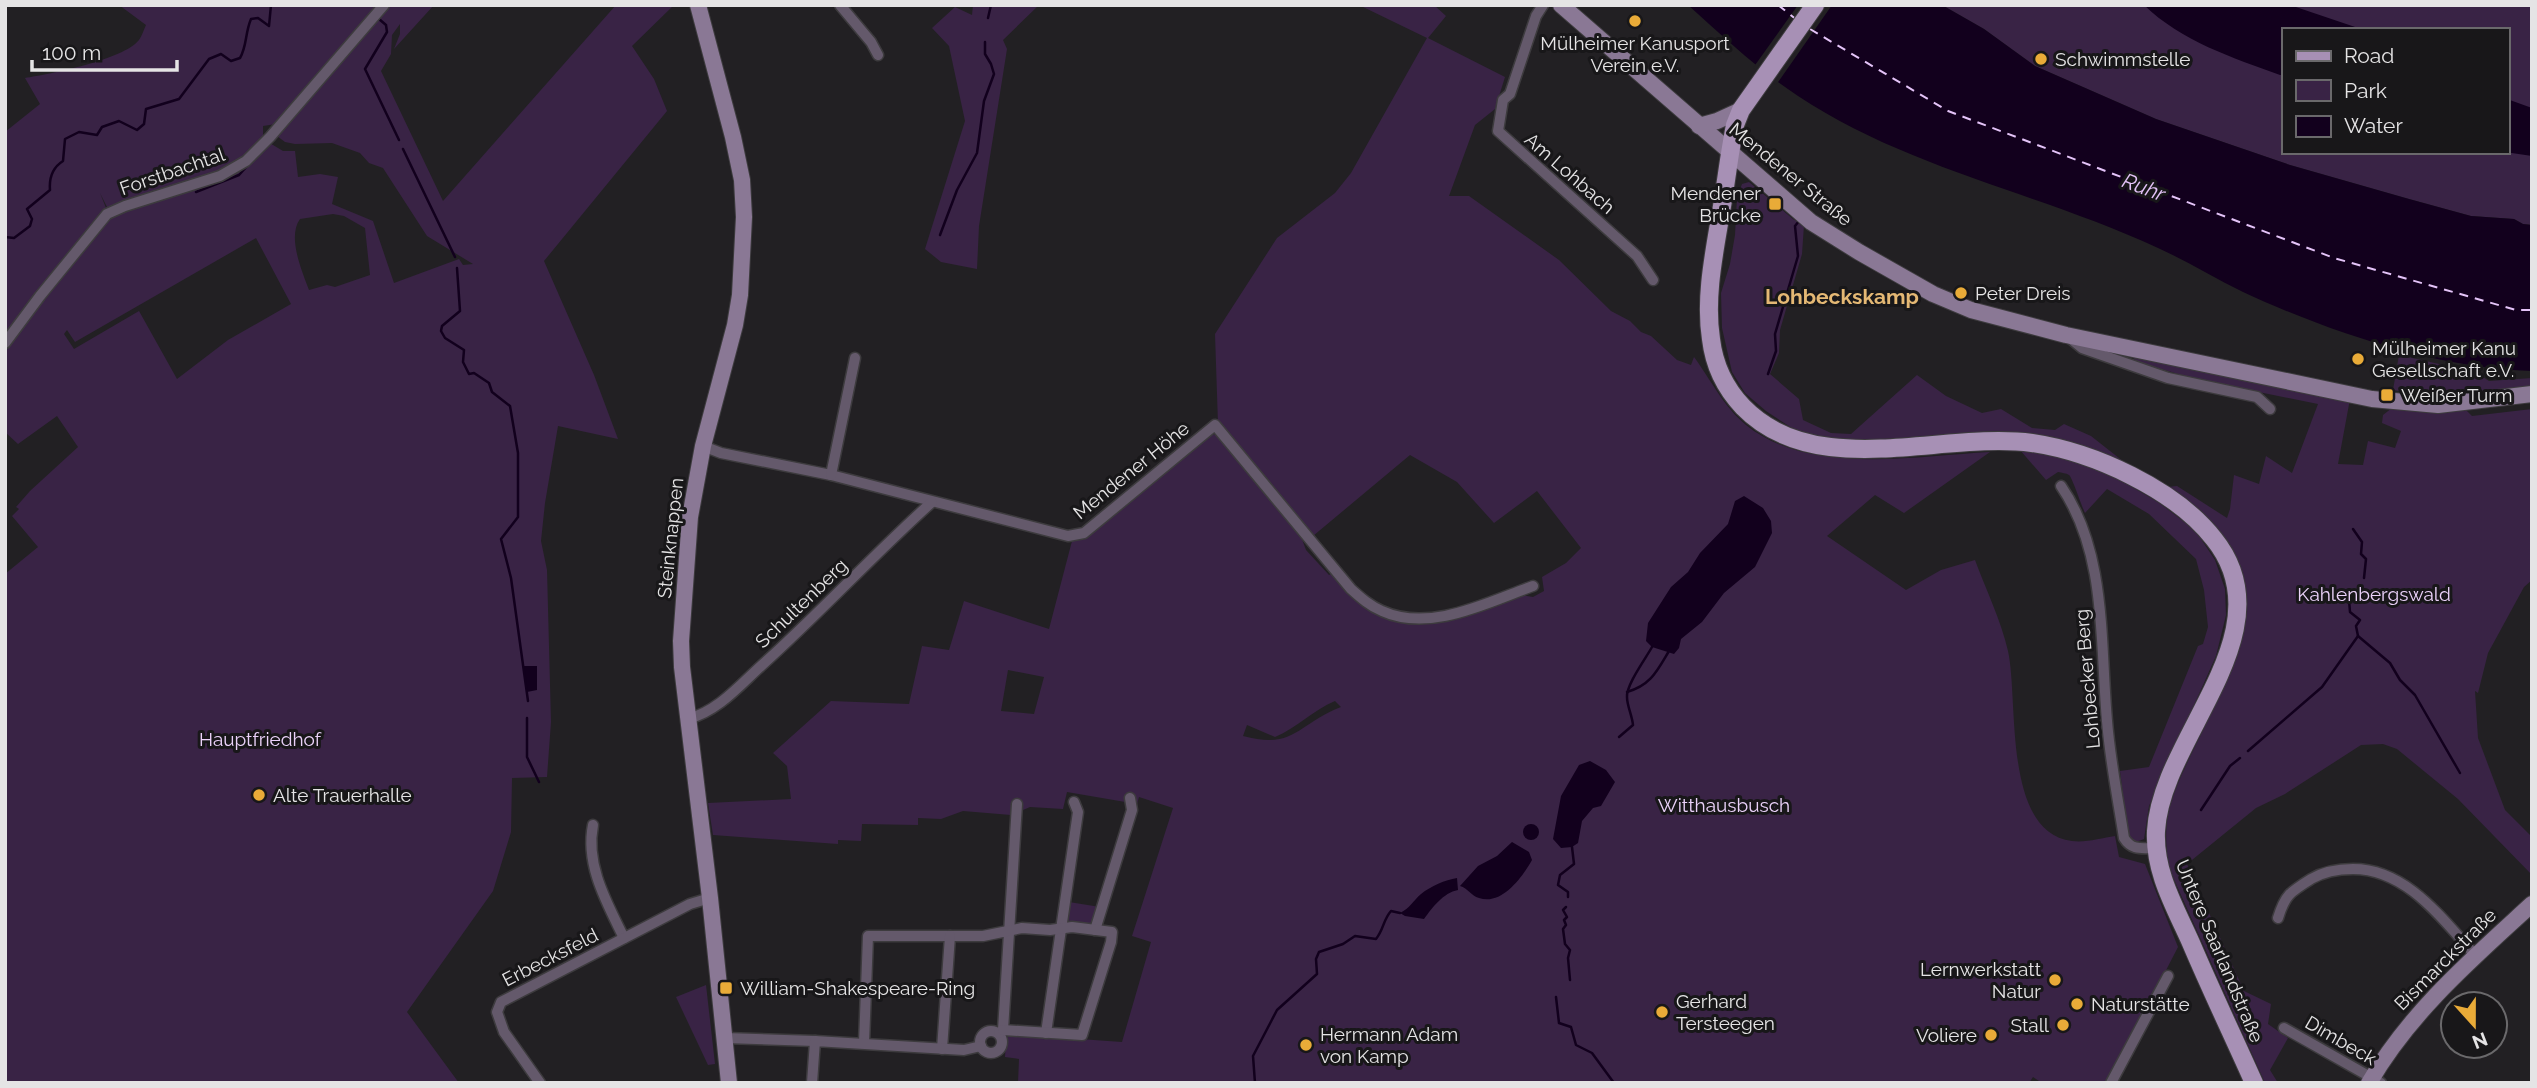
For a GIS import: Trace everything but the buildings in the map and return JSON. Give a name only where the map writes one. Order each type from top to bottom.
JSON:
[{"type":"main road","points":[[1729,152],[1735,125],[1743,107],[1815,5]]},
{"type":"main road","name":"Untere Saarlandstraße","points":[[1729,152],[1710,293],[1711,340],[1724,382],[1734,398],[1750,414],[1772,429],[1794,439],[1841,448],[1870,449],[1990,442],[2031,443],[2070,452],[2124,473],[2156,490],[2203,527],[2215,539],[2227,559],[2236,584],[2237,612],[2232,641],[2222,671],[2180,755],[2159,805],[2156,848],[2165,886],[2254,1083]]},
{"type":"street","name":"Forstbachtal","points":[[5,343],[107,214],[219,176],[240,166],[271,136],[384,5]]},
{"type":"street","name":"Steinknappen","points":[[698,5],[733,137],[742,180],[744,216],[740,295],[690,517],[681,641],[729,1083]]},
{"type":"street","points":[[840,5],[871,42],[878,55]]},
{"type":"street","name":"Am Lohbach","points":[[1543,5],[1536,16],[1510,94],[1503,100],[1498,131],[1637,256],[1653,280]]},
{"type":"street","name":"Mendener Straße","points":[[1560,5],[1811,222],[1933,294],[1971,310],[2066,335],[2386,401],[2438,405],[2532,394]]},
{"type":"street","points":[[1699,126],[1717,121],[1743,107]]},
{"type":"street","name":"Mendener Straße","points":[[2066,335],[2082,348],[2168,378],[2257,397],[2270,409]]},
{"type":"street","points":[[831,475],[855,359]]},
{"type":"street","name":"Mendener Höhe","points":[[704,446],[721,453],[831,475],[1068,536],[1084,533],[1215,425],[1351,589],[1369,605],[1384,613],[1412,619],[1430,618],[1464,610],[1533,586]]},
{"type":"street","name":"Lohbecker Berg","points":[[2061,486],[2075,506],[2091,553],[2097,591],[2107,723],[2124,838],[2129,846],[2156,848]]},
{"type":"street","name":"Schultenberg","points":[[688,719],[714,709],[793,637],[897,533],[932,502]]},
{"type":"street","points":[[1096,930],[1132,810],[1130,798]]},
{"type":"street","points":[[1046,1033],[1078,812],[1074,803]]},
{"type":"street","points":[[864,1043],[868,936],[983,936],[1009,931],[1022,928],[1112,932],[1082,1035],[1001,1032],[993,1030],[984,1033],[980,1039],[981,1046],[988,1053],[998,1051],[1003,1043],[1001,1032],[1009,931],[1017,804]]},
{"type":"street","name":"Erbecksfeld","points":[[593,825],[589,844],[594,867],[602,892],[624,938]]},
{"type":"street","points":[[2278,918],[2284,899],[2319,874],[2343,869],[2370,869],[2410,888],[2435,910],[2476,956]]},
{"type":"street","name":"Erbecksfeld","points":[[540,1083],[504,1032],[497,1012],[501,1002],[690,904],[710,898]]},
{"type":"street","name":"Bismarckstraße","points":[[2374,1081],[2399,1037],[2418,1013],[2531,907]]},
{"type":"street","points":[[942,1049],[950,936]]},
{"type":"street","points":[[2111,1083],[2168,976]]},
{"type":"street","name":"Dimbeck","points":[[2284,1028],[2374,1081]]},
{"type":"street","points":[[724,1038],[964,1050],[981,1046]]},
{"type":"street","points":[[812,1083],[815,1041]]},
{"type":"green space","name":"Hauptfriedhof","points":[[119,5],[434,5],[394,49],[400,34],[400,24],[392,35],[391,54],[381,71],[443,201],[616,5],[674,5],[632,46],[654,79],[667,111],[544,261],[594,375],[618,439],[558,426],[541,541],[547,570],[551,722],[547,777],[512,778],[511,832],[493,891],[407,1012],[459,1083],[5,1083],[5,574],[38,547],[12,516],[19,509],[16,507],[78,447],[57,416],[18,444],[5,432],[5,351],[44,297],[111,215],[100,193],[106,208],[5,339],[5,132],[40,104],[25,78],[85,65],[118,54],[139,40],[146,25]],"holes":[[[276,124],[277,136],[285,142],[332,143],[360,153],[369,163],[383,168],[427,236],[473,264],[463,265],[459,259],[394,283],[373,221],[332,204],[338,177],[320,174],[298,177],[295,151],[283,151],[263,139],[263,126]],[[333,214],[344,216],[365,228],[370,275],[335,287],[327,285],[309,290],[295,244],[296,226],[300,219]],[[256,238],[291,304],[228,340],[177,379],[139,311],[74,349],[64,334],[67,330],[75,342]]]},
{"type":"green space","points":[[973,5],[1039,5],[1003,40],[1007,49],[979,226],[977,269],[941,262],[925,249],[965,121],[949,46],[932,28],[955,7],[972,15]]},
{"type":"green space","name":"Witthausbusch","points":[[1359,5],[1434,5],[1446,16],[1428,38],[1505,77],[1495,109],[1475,125],[1449,196],[1469,196],[1559,260],[1611,311],[1651,336],[1677,360],[1691,365],[1694,357],[1724,401],[1746,425],[1771,441],[1800,451],[1831,457],[1896,459],[1990,452],[1904,513],[1875,495],[1827,536],[1906,590],[1941,570],[1975,560],[2008,651],[2018,761],[2024,790],[2034,815],[2050,832],[2072,841],[2115,836],[2119,857],[2145,864],[2178,947],[2108,1083],[2042,1083],[2033,1077],[2029,1083],[1018,1083],[1019,1059],[1005,1057],[1009,1034],[1122,1042],[1151,942],[1132,936],[1173,808],[1139,797],[1137,804],[1067,792],[1063,809],[1030,807],[1011,815],[963,811],[941,819],[918,818],[918,825],[862,824],[861,841],[838,840],[838,844],[713,835],[708,803],[791,799],[787,766],[773,753],[831,701],[909,704],[922,646],[949,650],[964,601],[1049,629],[1072,541],[1085,539],[1207,434],[1219,435],[1300,534],[1306,550],[1329,575],[1333,573],[1351,595],[1406,622],[1520,595],[1533,597],[1544,591],[1542,577],[1566,563],[1581,548],[1537,491],[1494,523],[1457,482],[1410,455],[1313,536],[1218,424],[1215,334],[1277,238],[1335,193],[1351,173],[1427,38]],"holes":[[[1008,670],[1044,677],[1034,714],[1001,711]],[[1335,701],[1341,707],[1285,737],[1274,740],[1243,736],[1247,725],[1275,737]]]},
{"type":"green space","points":[[1942,5],[2532,5],[2532,225],[2514,219],[2471,216],[2290,165],[2156,119],[2035,66],[1984,29]]},
{"type":"green space","points":[[1749,182],[1804,225],[1802,254],[1780,330],[1779,353],[1770,374],[1799,399],[1803,420],[1831,433],[1851,434],[1917,375],[1946,396],[1982,413],[2001,409],[2032,428],[2055,430],[2064,424],[2091,436],[2124,462],[2019,433],[1841,441],[1798,432],[1766,411],[1745,393],[1732,372],[1722,328],[1721,293],[1735,235],[1737,197],[1742,184]]},
{"type":"green space","name":"Kahlenbergswald","points":[[2126,352],[2350,399],[2338,464],[2363,465],[2368,441],[2395,448],[2401,431],[2382,423],[2383,415],[2392,408],[2465,409],[2472,416],[2532,409],[2532,580],[2524,587],[2488,653],[2478,693],[2475,691],[2478,738],[2505,810],[2532,837],[2532,875],[2458,799],[2397,749],[2383,744],[2361,745],[2285,794],[2256,808],[2187,864],[2244,991],[2271,1004],[2268,1024],[2288,1038],[2270,1070],[2278,1083],[2265,1083],[2168,866],[2166,826],[2171,802],[2227,677],[2239,643],[2245,610],[2244,579],[2232,551],[2210,525],[2167,487],[2177,486],[2227,518],[2234,475],[2259,484],[2266,456],[2292,473],[2318,404],[2195,379],[2138,362]]},
{"type":"green space","points":[[2399,355],[2475,372],[2489,381],[2532,378],[2532,387],[2439,397],[2393,390]]},
{"type":"green space","points":[[2020,450],[2048,453],[2108,473],[2158,502],[2195,530],[2215,560],[2225,589],[2226,615],[2216,656],[2149,806],[2144,839],[2136,842],[2128,835],[2120,771],[2149,767],[2198,646],[2203,644],[2208,627],[2204,590],[2196,559],[2149,514],[2107,489],[2085,513],[2069,475],[2058,472],[2046,480]]},
{"type":"green space","points":[[1069,902],[1100,907],[1095,923],[1091,925],[1065,922]]},
{"type":"green space","points":[[706,985],[715,1064],[708,1065],[676,997]]},
{"type":"water","name":"Ruhr","points":[[1688,5],[1942,5],[1984,29],[2035,66],[2156,119],[2290,165],[2409,199],[2471,216],[2514,219],[2532,225],[2532,371],[2496,369],[2421,355],[2310,321],[2113,229],[1884,143],[1840,121],[1783,86]]},
{"type":"water","points":[[2144,5],[2290,5],[2358,28],[2282,28],[2280,75],[2226,55],[2174,29]]},
{"type":"water","points":[[2509,100],[2532,108],[2532,156],[2509,153]]},
{"type":"water","points":[[1744,496],[1763,508],[1771,521],[1772,533],[1755,567],[1724,593],[1702,622],[1681,639],[1674,654],[1652,647],[1646,641],[1648,623],[1671,587],[1688,572],[1700,553],[1728,524],[1735,501]]},
{"type":"water","points":[[523,666],[537,666],[537,690],[527,692]]},
{"type":"water","points":[[1590,761],[1606,770],[1615,782],[1601,806],[1593,808],[1582,821],[1578,843],[1572,847],[1561,848],[1553,839],[1561,796],[1579,765]]},
{"type":"water","points":[[1528,824],[1534,824],[1539,832],[1537,838],[1528,840],[1523,835],[1523,829]]},
{"type":"water","points":[[1512,842],[1529,852],[1532,860],[1504,894],[1488,899],[1476,897],[1460,886],[1478,866],[1497,856]]},
{"type":"water","points":[[1457,878],[1458,890],[1443,897],[1424,919],[1400,913],[1429,888]]},
{"type":"pier","points":[[1798,5],[1832,5],[1776,85],[1753,68]]},
{"type":"waterway","points":[[5,237],[14,238],[30,226],[32,219],[27,209],[50,190],[52,174],[63,161],[65,139],[79,132],[97,135],[102,127],[119,121],[137,130],[144,124],[146,109],[179,99],[209,59],[221,54],[231,61],[240,58],[251,19],[258,18],[269,26],[271,5]]},
{"type":"waterway","points":[[988,18],[991,5]]},
{"type":"waterway","points":[[380,17],[387,32],[365,69],[399,140]]},
{"type":"waterway","points":[[940,235],[957,190],[977,153],[984,101],[994,74],[985,54],[985,42]]},
{"type":"waterway","points":[[403,149],[455,257]]},
{"type":"waterway","points":[[196,192],[239,175],[248,165]]},
{"type":"waterway","points":[[1768,374],[1776,351],[1775,334],[1798,256],[1795,226],[1799,221]]},
{"type":"waterway","points":[[457,268],[460,311],[442,326],[441,331],[445,338],[464,350],[463,362],[469,374],[474,373],[489,383],[492,392],[510,406],[518,453],[518,517],[501,539],[511,578],[528,701]]},
{"type":"waterway","points":[[2353,529],[2362,542],[2361,554],[2366,559],[2364,578]]},
{"type":"waterway","points":[[2349,600],[2350,612],[2360,620],[2356,626],[2358,636],[2390,663],[2400,680],[2415,695],[2460,773]]},
{"type":"waterway","points":[[2248,751],[2322,687],[2358,636]]},
{"type":"waterway","points":[[1619,737],[1633,725],[1627,700],[1628,692],[1652,647]]},
{"type":"waterway","points":[[1627,692],[1648,681],[1669,651]]},
{"type":"waterway","points":[[527,718],[527,757],[539,782]]},
{"type":"waterway","points":[[2201,810],[2230,766],[2240,758]]},
{"type":"waterway","points":[[1568,897],[1568,892],[1558,885],[1560,875],[1574,864],[1572,847]]},
{"type":"waterway","points":[[1566,907],[1563,910],[1567,917],[1563,929],[1565,944],[1570,950],[1570,980]]},
{"type":"waterway","points":[[1255,1083],[1253,1056],[1277,1010],[1317,974],[1316,959],[1319,952],[1343,944],[1355,936],[1376,939],[1391,911],[1400,913]]},
{"type":"waterway","points":[[1556,997],[1559,1023],[1571,1027],[1576,1045],[1592,1053],[1614,1083]]},
{"type":"ferry route","points":[[1778,5],[1797,20]]},
{"type":"ferry route","points":[[1810,29],[1948,111],[2334,258],[2516,310],[2532,310]]},
{"type":"place","name":"Mülheimer Kanusport Verein e.V.","points":[[1635,21]]},
{"type":"place","name":"Schwimmstelle","points":[[2041,59]]},
{"type":"place","name":"Mendener Brücke","points":[[1775,204]]},
{"type":"place","name":"Peter Dreis","points":[[1961,293]]},
{"type":"place","name":"Mülheimer Kanu Gesellschaft e.V.","points":[[2358,359]]},
{"type":"place","name":"Weißer Turm","points":[[2387,395]]},
{"type":"place","name":"Alte Trauerhalle","points":[[259,795]]},
{"type":"place","name":"Lernwerkstatt Natur","points":[[2055,980]]},
{"type":"place","name":"William-Shakespeare-Ring","points":[[726,988]]},
{"type":"place","name":"Naturstätte","points":[[2077,1004]]},
{"type":"place","name":"Gerhard Tersteegen","points":[[1662,1012]]},
{"type":"place","name":"Stall","points":[[2063,1025]]},
{"type":"place","name":"Voliere","points":[[1991,1035]]},
{"type":"place","name":"Hermann Adam von Kamp","points":[[1306,1045]]},
{"type":"district","name":"Lohbeckskamp","points":[[1842,296]]}]
